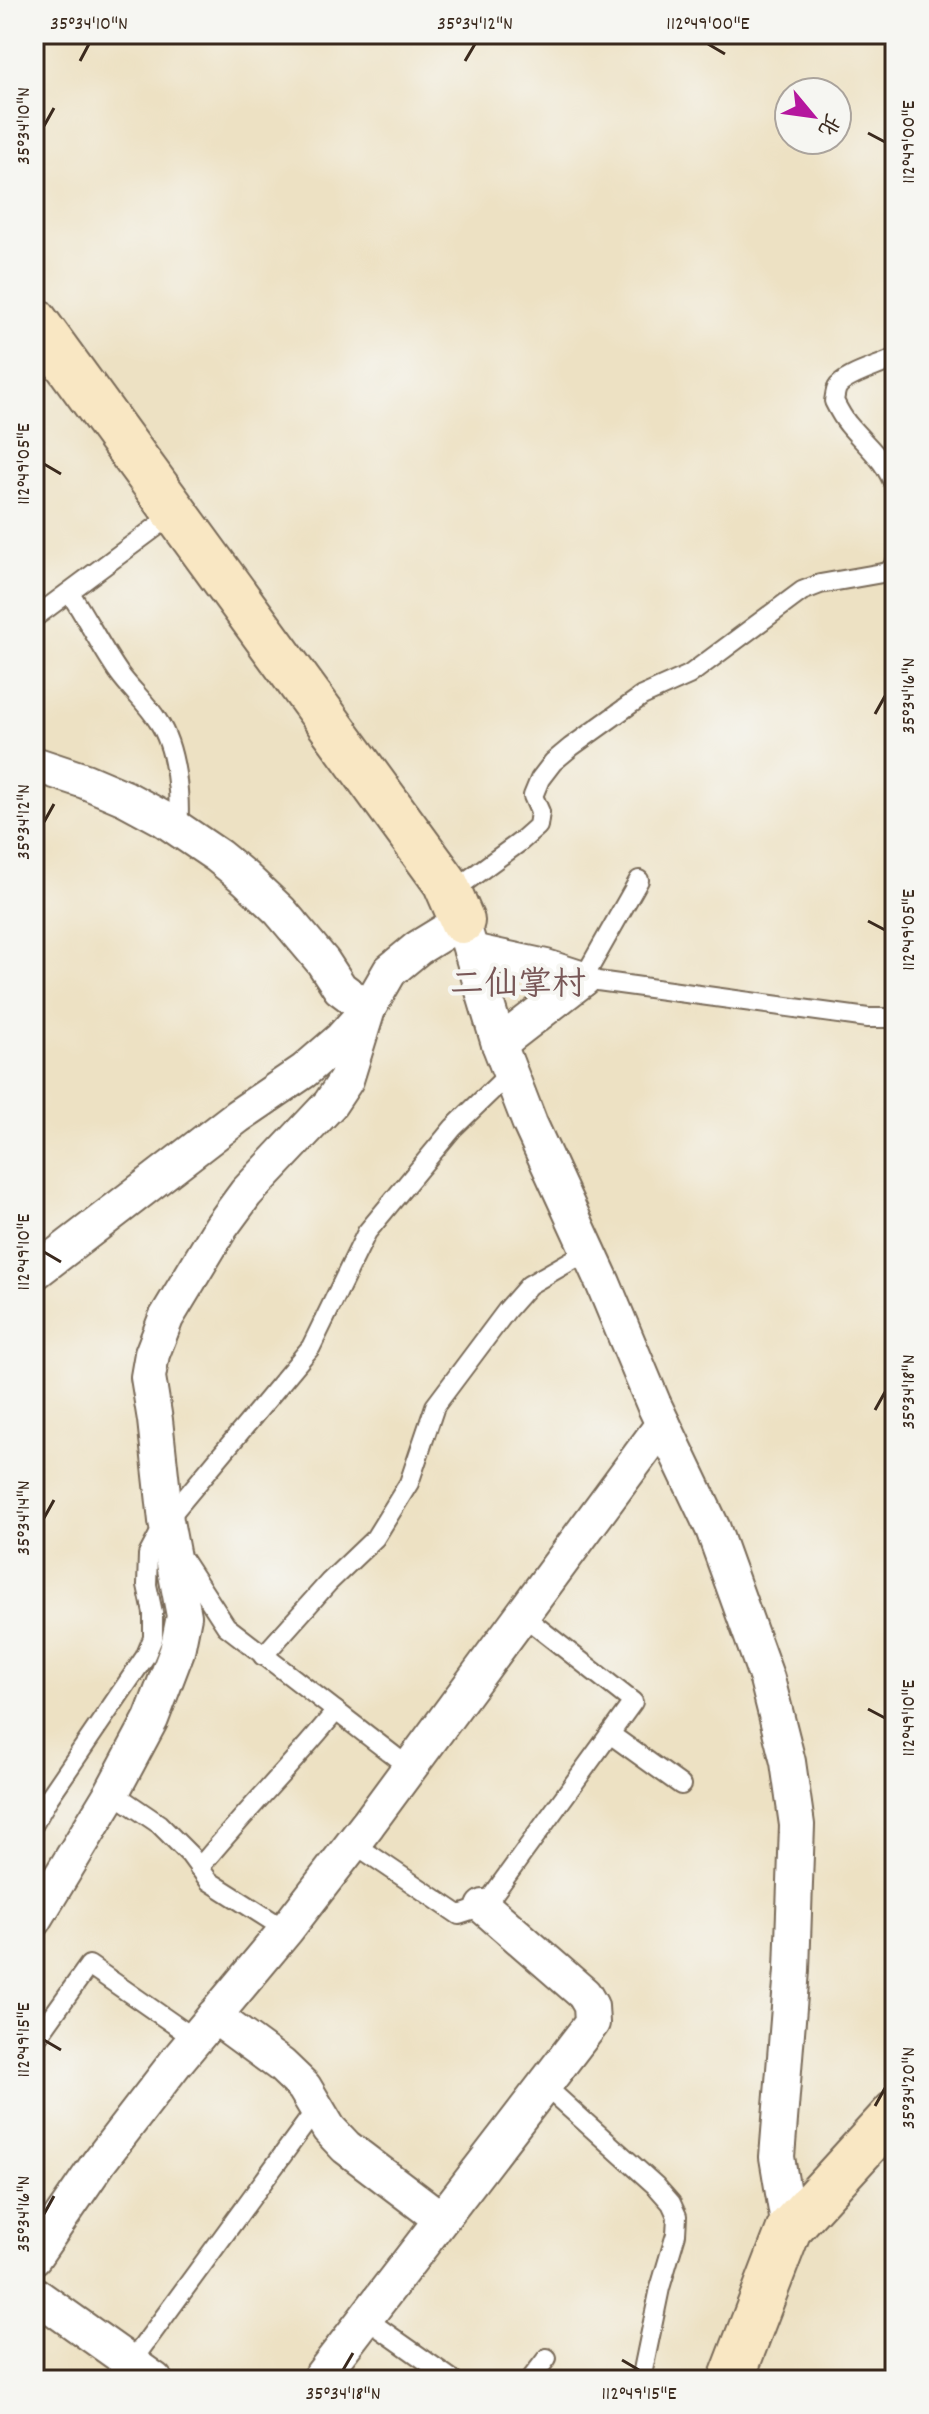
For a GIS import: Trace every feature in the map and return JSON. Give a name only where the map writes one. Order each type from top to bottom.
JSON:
[{"type":"street","points":[[34,319],[438,872],[461,922],[530,1124],[713,1529],[767,1679],[788,1762],[797,1825],[792,1970],[777,2157],[789,2229]]},
{"type":"street","points":[[34,764],[125,798],[218,856],[245,878],[301,934],[340,988],[368,1009]]},
{"type":"street","points":[[461,922],[546,967],[583,979],[505,1058]]},
{"type":"street","points":[[34,1273],[238,1116],[304,1071],[341,1039],[368,1009],[390,971],[418,948],[461,922]]},
{"type":"street","points":[[34,1921],[112,1792],[151,1719],[177,1651],[184,1616],[166,1521],[148,1377],[152,1354],[166,1318],[221,1227],[246,1193],[330,1104],[346,1080],[368,1009]]},
{"type":"street","points":[[34,2257],[99,2162],[286,1930],[410,1768],[663,1424]]},
{"type":"street","points":[[318,2380],[592,2023],[591,2006],[584,1994],[484,1907]]},
{"type":"street","points":[[205,2028],[281,2065],[304,2087],[329,2129],[346,2147],[441,2219]]},
{"type":"street","points":[[731,2380],[789,2229],[895,2113]]},
{"type":"street","points":[[34,2294],[135,2374]]},
{"type":"lane","points":[[895,358],[847,378],[837,388],[834,401],[845,422],[880,457],[895,488]]},
{"type":"lane","points":[[34,618],[175,513]]},
{"type":"lane","points":[[461,922],[520,842],[538,826],[540,812],[533,796],[540,779],[553,762],[571,747],[629,704],[689,675],[802,591],[820,584],[888,572],[895,564]]},
{"type":"lane","points":[[70,593],[120,674],[160,723],[176,778],[180,806],[178,829]]},
{"type":"lane","points":[[639,880],[583,979],[868,1018],[895,1018]]},
{"type":"lane","points":[[34,1824],[64,1774],[145,1657],[153,1638],[153,1613],[147,1585],[148,1555],[166,1521],[311,1347],[367,1232],[453,1128],[505,1058]]},
{"type":"lane","points":[[263,1656],[329,1582],[375,1538],[409,1483],[435,1406],[507,1310],[529,1285],[588,1251]]},
{"type":"lane","points":[[166,1521],[176,1547],[226,1626],[410,1768]]},
{"type":"lane","points":[[353,1843],[459,1915],[484,1907],[633,1702],[522,1615]]},
{"type":"lane","points":[[199,1868],[336,1711]]},
{"type":"lane","points":[[610,1734],[681,1785]]},
{"type":"lane","points":[[112,1792],[159,1824],[190,1855],[209,1881],[286,1930]]},
{"type":"lane","points":[[34,2042],[89,1965],[205,2028]]},
{"type":"lane","points":[[544,2085],[656,2186],[671,2203],[677,2216],[676,2234],[660,2288],[641,2380]]},
{"type":"lane","points":[[135,2374],[317,2108]]},
{"type":"lane","points":[[365,2318],[453,2380]]},
{"type":"lane","points":[[530,2380],[547,2358]]},
{"type":"district","name":"二仙掌村","points":[[518,987]]}]
